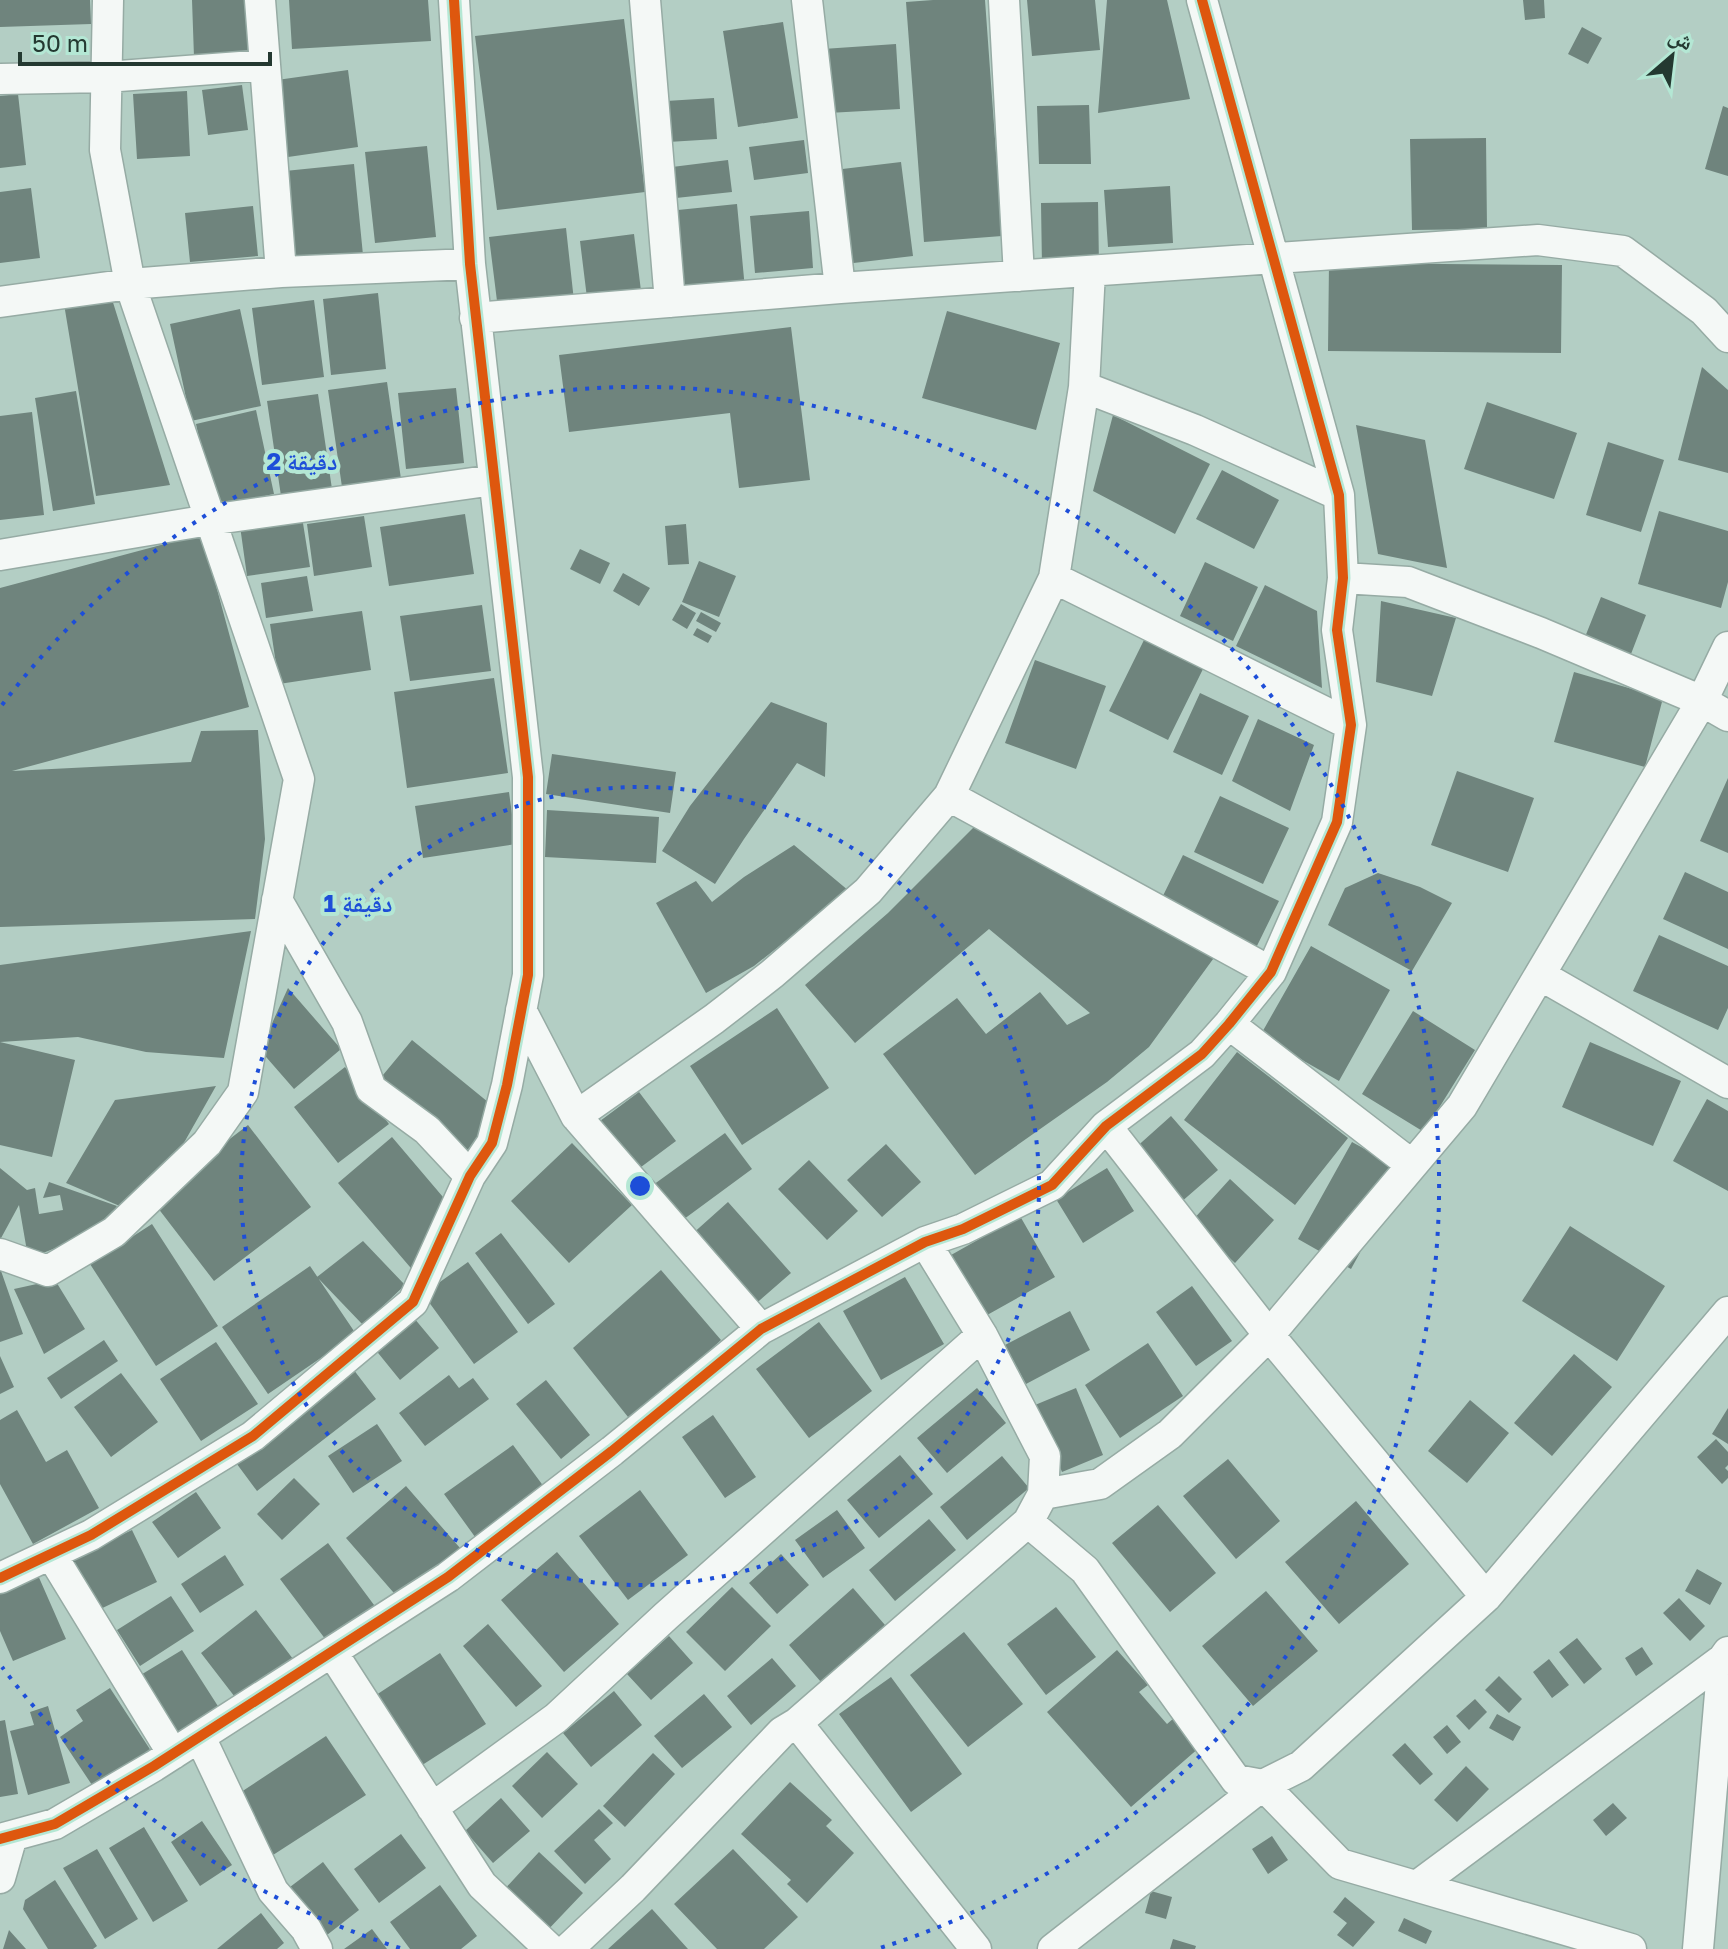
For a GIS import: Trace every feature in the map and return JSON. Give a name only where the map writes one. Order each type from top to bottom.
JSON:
[{"type":"street","points":[[0,1254],[48,1271],[114,1232],[207,1143],[243,1092],[299,779],[130,284],[105,150],[108,0]]},
{"type":"street","points":[[260,0],[281,272]]},
{"type":"street","points":[[0,1578],[91,1535],[253,1436],[413,1302],[470,1176],[492,1143],[507,1085],[528,975],[528,777],[475,318],[454,0]]},
{"type":"street","points":[[645,0],[670,302]]},
{"type":"street","points":[[807,0],[840,288]]},
{"type":"street","points":[[1004,0],[1019,276]]},
{"type":"street","points":[[0,1878],[6,1838],[55,1824],[173,1754],[448,1577],[612,1451],[761,1329],[925,1242],[963,1229],[1052,1185],[1106,1126],[1202,1054],[1271,972],[1337,822],[1351,725],[1337,630],[1343,578],[1339,495],[1202,0]]},
{"type":"street","points":[[0,79],[106,77],[265,65]]},
{"type":"street","points":[[475,318],[840,288],[1538,240],[1623,251],[1704,311],[1728,337]]},
{"type":"street","points":[[0,302],[130,284],[281,272],[470,264]]},
{"type":"street","points":[[576,1116],[714,1019],[772,974],[868,891],[949,796],[1054,578],[1084,387],[1090,271]]},
{"type":"street","points":[[1084,387],[1195,430],[1339,495]]},
{"type":"street","points":[[0,555],[209,520],[494,480]]},
{"type":"street","points":[[1054,578],[1351,725]]},
{"type":"street","points":[[1343,578],[1408,582],[1541,633],[1715,708]]},
{"type":"street","points":[[1043,1494],[1100,1484],[1170,1434],[1269,1335],[1462,1106],[1540,975],[1715,708],[1728,647]]},
{"type":"street","points":[[949,796],[1271,972]]},
{"type":"street","points":[[277,900],[347,1022],[371,1089],[427,1130],[470,1176]]},
{"type":"street","points":[[1540,975],[1728,1083]]},
{"type":"street","points":[[521,1010],[576,1116],[761,1329]]},
{"type":"street","points":[[1229,1024],[1412,1165]]},
{"type":"street","points":[[1106,1126],[1269,1335],[1486,1597]]},
{"type":"street","points":[[568,1949],[633,1888],[782,1732],[797,1723],[1028,1522],[1043,1494],[1045,1456],[982,1335],[925,1242]]},
{"type":"street","points":[[1053,1949],[1263,1785],[1301,1766],[1486,1597],[1728,1312]]},
{"type":"street","points":[[432,1808],[556,1718],[982,1335]]},
{"type":"street","points":[[1028,1522],[1085,1570],[1236,1780],[1263,1785],[1340,1864],[1631,1949]]},
{"type":"street","points":[[51,1554],[173,1754]]},
{"type":"street","points":[[332,1652],[482,1885],[550,1949]]},
{"type":"street","points":[[1417,1886],[1726,1656]]},
{"type":"street","points":[[1698,1949],[1726,1656]]},
{"type":"street","points":[[797,1723],[976,1949]]},
{"type":"street","points":[[200,1737],[273,1891],[305,1942]]},
{"type":"building","points":[[0,0],[90,0],[91,24],[0,27]]},
{"type":"building","points":[[192,0],[246,0],[248,56],[194,57]]},
{"type":"building","points":[[289,0],[428,0],[431,41],[292,49]]},
{"type":"building","points":[[985,0],[1002,236],[924,242],[906,2]]},
{"type":"building","points":[[1027,0],[1095,0],[1100,50],[1032,56]]},
{"type":"building","points":[[1107,0],[1167,0],[1190,99],[1098,113]]},
{"type":"building","points":[[1523,0],[1544,0],[1545,18],[1525,20]]},
{"type":"building","points":[[624,19],[645,192],[497,210],[475,36]]},
{"type":"building","points":[[783,22],[798,118],[738,127],[723,31]]},
{"type":"building","points":[[1582,27],[1602,38],[1588,64],[1568,54]]},
{"type":"building","points":[[896,44],[900,109],[828,113],[823,49]]},
{"type":"building","points":[[348,70],[358,147],[288,157],[277,80]]},
{"type":"building","points":[[242,85],[248,130],[208,135],[202,90]]},
{"type":"building","points":[[187,91],[190,156],[137,159],[133,94]]},
{"type":"building","points":[[18,94],[26,165],[0,168],[0,96]]},
{"type":"building","points":[[714,98],[717,139],[668,142],[666,101]]},
{"type":"building","points":[[1089,105],[1091,164],[1039,164],[1037,106]]},
{"type":"building","points":[[1723,106],[1728,108],[1728,176],[1705,169]]},
{"type":"building","points":[[1486,138],[1487,229],[1412,230],[1410,139]]},
{"type":"building","points":[[804,140],[808,173],[754,180],[749,147]]},
{"type":"building","points":[[427,146],[436,237],[375,243],[365,152]]},
{"type":"building","points":[[728,160],[732,192],[676,198],[672,167]]},
{"type":"building","points":[[901,162],[913,256],[845,264],[834,170]]},
{"type":"building","points":[[354,164],[363,255],[294,261],[285,171]]},
{"type":"building","points":[[1170,186],[1173,243],[1108,247],[1104,190]]},
{"type":"building","points":[[31,188],[40,258],[0,263],[0,192]]},
{"type":"building","points":[[1098,202],[1099,265],[1042,266],[1041,203]]},
{"type":"building","points":[[737,204],[745,289],[676,295],[668,211]]},
{"type":"building","points":[[253,206],[258,256],[190,262],[185,213]]},
{"type":"building","points":[[809,211],[813,268],[755,273],[750,216]]},
{"type":"building","points":[[566,228],[574,301],[498,309],[489,237]]},
{"type":"building","points":[[634,234],[641,291],[587,298],[580,241]]},
{"type":"building","points":[[1329,263],[1562,265],[1561,353],[1328,351]]},
{"type":"building","points":[[378,293],[386,369],[331,375],[323,299]]},
{"type":"building","points":[[111,296],[170,485],[96,496],[64,304]]},
{"type":"building","points":[[314,300],[324,377],[262,385],[252,308]]},
{"type":"building","points":[[240,309],[261,406],[191,421],[170,324]]},
{"type":"building","points":[[947,311],[1060,343],[1036,430],[922,398]]},
{"type":"building","points":[[791,327],[810,480],[739,488],[730,413],[569,432],[559,355]]},
{"type":"building","points":[[1702,367],[1728,390],[1728,473],[1678,460]]},
{"type":"building","points":[[387,382],[401,479],[342,487],[328,390]]},
{"type":"building","points":[[456,388],[464,463],[406,469],[398,393]]},
{"type":"building","points":[[76,391],[95,504],[53,511],[35,398]]},
{"type":"building","points":[[318,394],[332,489],[281,496],[267,401]]},
{"type":"building","points":[[1487,402],[1577,433],[1554,499],[1464,469]]},
{"type":"building","points":[[256,410],[274,494],[214,507],[196,424]]},
{"type":"building","points":[[32,412],[44,515],[0,520],[0,416]]},
{"type":"building","points":[[1113,415],[1210,464],[1175,534],[1093,491]]},
{"type":"building","points":[[1356,425],[1425,440],[1447,568],[1378,554]]},
{"type":"building","points":[[1608,442],[1664,460],[1641,532],[1586,515]]},
{"type":"building","points":[[1222,470],[1279,500],[1254,549],[1196,519]]},
{"type":"building","points":[[1659,511],[1728,531],[1728,582],[1721,608],[1638,584]]},
{"type":"building","points":[[465,514],[474,574],[389,586],[380,527]]},
{"type":"building","points":[[364,516],[372,567],[314,576],[307,524]]},
{"type":"building","points":[[302,517],[310,567],[247,576],[240,526]]},
{"type":"building","points":[[686,524],[689,564],[668,565],[665,526]]},
{"type":"building","points":[[202,534],[249,707],[12,771],[191,762],[201,731],[258,730],[265,839],[255,919],[0,927],[0,588]]},
{"type":"building","points":[[580,549],[610,563],[600,584],[570,569]]},
{"type":"building","points":[[699,561],[736,576],[719,617],[682,602]]},
{"type":"building","points":[[1205,562],[1258,587],[1233,641],[1180,616]]},
{"type":"building","points":[[623,573],[650,588],[639,606],[613,591]]},
{"type":"building","points":[[307,576],[313,611],[266,618],[261,583]]},
{"type":"building","points":[[1265,585],[1317,611],[1322,688],[1236,646]]},
{"type":"building","points":[[1601,597],[1646,615],[1631,654],[1585,637]]},
{"type":"building","points":[[1381,601],[1456,618],[1432,696],[1376,682]]},
{"type":"building","points":[[681,604],[696,613],[687,629],[672,620]]},
{"type":"building","points":[[482,605],[491,671],[410,681],[400,616]]},
{"type":"building","points":[[362,611],[371,670],[279,684],[270,624]]},
{"type":"building","points":[[701,612],[721,623],[716,632],[696,621]]},
{"type":"building","points":[[697,628],[712,636],[708,643],[693,635]]},
{"type":"building","points":[[1144,640],[1203,669],[1168,740],[1109,711]]},
{"type":"building","points":[[1035,660],[1106,686],[1076,769],[1005,743]]},
{"type":"building","points":[[1574,672],[1663,698],[1645,767],[1554,742]]},
{"type":"building","points":[[494,678],[508,773],[407,788],[394,692]]},
{"type":"building","points":[[1200,693],[1249,716],[1222,775],[1173,752]]},
{"type":"building","points":[[771,702],[827,723],[825,777],[797,763],[715,884],[662,851],[690,806]]},
{"type":"building","points":[[1258,719],[1314,745],[1290,811],[1232,781]]},
{"type":"building","points":[[552,754],[676,772],[670,813],[546,794]]},
{"type":"building","points":[[1457,771],[1534,798],[1508,872],[1431,845]]},
{"type":"building","points":[[1728,778],[1728,853],[1700,841]]},
{"type":"building","points":[[509,792],[516,844],[423,858],[415,806]]},
{"type":"building","points":[[1220,796],[1289,828],[1263,884],[1194,852]]},
{"type":"building","points":[[547,810],[659,817],[656,863],[545,857]]},
{"type":"building","points":[[983,818],[1216,955],[1149,1047],[1107,1082],[975,1175],[883,1054],[957,998],[986,1034],[1040,992],[1067,1025],[1090,1013],[989,929],[855,1043],[805,985],[888,913]]},
{"type":"building","points":[[794,845],[849,891],[754,966],[706,993],[656,903],[696,881],[712,902]]},
{"type":"building","points":[[1183,855],[1279,901],[1253,954],[1157,908]]},
{"type":"building","points":[[1685,872],[1728,892],[1728,949],[1663,919]]},
{"type":"building","points":[[1378,873],[1420,887],[1452,903],[1412,971],[1328,925],[1345,888]]},
{"type":"building","points":[[251,931],[224,1058],[146,1052],[78,1037],[0,1042],[0,965]]},
{"type":"building","points":[[1659,935],[1728,966],[1728,1008],[1718,1030],[1633,991]]},
{"type":"building","points":[[1311,946],[1390,990],[1339,1081],[1260,1036]]},
{"type":"building","points":[[288,988],[341,1049],[294,1089],[260,1050]]},
{"type":"building","points":[[777,1008],[829,1088],[742,1145],[690,1066]]},
{"type":"building","points":[[1413,1011],[1475,1050],[1424,1132],[1362,1094]]},
{"type":"building","points":[[412,1040],[499,1111],[466,1152],[378,1081]]},
{"type":"building","points":[[0,1042],[75,1060],[52,1157],[0,1145]]},
{"type":"building","points":[[1590,1042],[1681,1081],[1653,1146],[1562,1107]]},
{"type":"building","points":[[1237,1052],[1348,1138],[1295,1205],[1184,1120]]},
{"type":"building","points":[[345,1067],[389,1124],[338,1163],[294,1107]]},
{"type":"building","points":[[216,1086],[172,1164],[122,1207],[66,1183],[115,1100]]},
{"type":"building","points":[[639,1092],[676,1141],[637,1170],[600,1121]]},
{"type":"building","points":[[1707,1099],[1728,1111],[1728,1191],[1673,1161]]},
{"type":"building","points":[[1171,1116],[1218,1170],[1180,1203],[1133,1150]]},
{"type":"building","points":[[248,1125],[311,1207],[214,1281],[151,1199]]},
{"type":"building","points":[[725,1133],[752,1169],[680,1222],[653,1185]]},
{"type":"building","points":[[392,1137],[454,1210],[416,1274],[338,1183]]},
{"type":"building","points":[[1352,1142],[1405,1171],[1351,1269],[1298,1239]]},
{"type":"building","points":[[572,1143],[632,1205],[569,1263],[511,1201]]},
{"type":"building","points":[[886,1144],[921,1182],[882,1217],[847,1180]]},
{"type":"building","points":[[809,1160],[858,1211],[827,1240],[778,1189]]},
{"type":"building","points":[[0,1168],[27,1190],[35,1188],[39,1214],[63,1210],[60,1195],[43,1198],[49,1182],[117,1206],[101,1230],[28,1257],[19,1205],[0,1240]]},
{"type":"building","points":[[1107,1168],[1134,1211],[1083,1243],[1056,1199]]},
{"type":"building","points":[[1230,1179],[1274,1220],[1235,1263],[1191,1222]]},
{"type":"building","points":[[728,1202],[791,1273],[752,1307],[690,1236]]},
{"type":"building","points":[[1020,1216],[1055,1277],[980,1319],[944,1259]]},
{"type":"building","points":[[152,1224],[218,1326],[156,1366],[90,1264]]},
{"type":"building","points":[[1570,1226],[1665,1286],[1617,1361],[1522,1301]]},
{"type":"building","points":[[501,1233],[555,1304],[528,1324],[475,1253]]},
{"type":"building","points":[[363,1241],[405,1285],[363,1325],[317,1277]]},
{"type":"building","points":[[468,1262],[518,1332],[474,1364],[423,1294]]},
{"type":"building","points":[[310,1266],[356,1334],[268,1394],[222,1327]]},
{"type":"building","points":[[0,1268],[23,1334],[0,1342]]},
{"type":"building","points":[[661,1270],[721,1340],[632,1422],[573,1348]]},
{"type":"building","points":[[905,1277],[944,1344],[881,1380],[843,1311]]},
{"type":"building","points":[[55,1280],[85,1329],[44,1354],[14,1289]]},
{"type":"building","points":[[1192,1286],[1232,1341],[1196,1366],[1156,1312]]},
{"type":"building","points":[[1070,1311],[1090,1350],[1026,1384],[1005,1345]]},
{"type":"building","points":[[409,1312],[439,1348],[400,1380],[370,1343]]},
{"type":"building","points":[[819,1322],[872,1391],[809,1438],[756,1369]]},
{"type":"building","points":[[104,1340],[118,1361],[61,1399],[47,1378]]},
{"type":"building","points":[[216,1342],[258,1404],[201,1441],[160,1379]]},
{"type":"building","points":[[1148,1343],[1183,1396],[1120,1438],[1085,1385]]},
{"type":"building","points":[[1574,1354],[1612,1387],[1552,1456],[1514,1423]]},
{"type":"building","points":[[0,1356],[14,1387],[0,1394]]},
{"type":"building","points":[[347,1361],[376,1399],[257,1491],[228,1452]]},
{"type":"building","points":[[121,1373],[158,1422],[111,1457],[74,1407]]},
{"type":"building","points":[[449,1375],[459,1388],[473,1378],[489,1399],[425,1446],[399,1413]]},
{"type":"building","points":[[546,1380],[590,1435],[561,1459],[516,1404]]},
{"type":"building","points":[[977,1388],[1006,1423],[947,1473],[917,1438]]},
{"type":"building","points":[[1076,1388],[1103,1455],[1062,1472],[1035,1405]]},
{"type":"building","points":[[1470,1400],[1509,1433],[1467,1483],[1428,1451]]},
{"type":"building","points":[[1728,1408],[1728,1444],[1712,1434]]},
{"type":"building","points":[[17,1410],[46,1462],[67,1450],[99,1508],[33,1544],[0,1484],[0,1420]]},
{"type":"building","points":[[713,1415],[756,1477],[725,1498],[682,1437]]},
{"type":"building","points":[[377,1424],[402,1461],[353,1493],[328,1456]]},
{"type":"building","points":[[1716,1439],[1728,1452],[1725,1468],[1728,1478],[1722,1484],[1697,1457]]},
{"type":"building","points":[[513,1445],[547,1491],[478,1541],[444,1494]]},
{"type":"building","points":[[900,1455],[933,1494],[879,1538],[847,1500]]},
{"type":"building","points":[[1002,1456],[1029,1488],[967,1540],[940,1507]]},
{"type":"building","points":[[1228,1459],[1280,1521],[1236,1559],[1183,1496]]},
{"type":"building","points":[[294,1478],[320,1504],[282,1540],[257,1514]]},
{"type":"building","points":[[406,1486],[460,1548],[400,1600],[346,1538]]},
{"type":"building","points":[[640,1490],[688,1555],[628,1600],[579,1536]]},
{"type":"building","points":[[196,1492],[221,1528],[178,1558],[152,1522]]},
{"type":"building","points":[[1356,1501],[1409,1564],[1339,1624],[1285,1562]]},
{"type":"building","points":[[1158,1505],[1216,1573],[1170,1612],[1112,1543]]},
{"type":"building","points":[[837,1510],[865,1548],[823,1578],[795,1540]]},
{"type":"building","points":[[929,1519],[956,1550],[895,1601],[869,1570]]},
{"type":"building","points":[[132,1530],[157,1582],[92,1613],[67,1561]]},
{"type":"building","points":[[328,1543],[377,1609],[329,1644],[280,1579]]},
{"type":"building","points":[[557,1552],[619,1624],[564,1672],[501,1600]]},
{"type":"building","points":[[781,1554],[809,1585],[777,1614],[749,1583]]},
{"type":"building","points":[[225,1555],[244,1585],[200,1613],[181,1584]]},
{"type":"building","points":[[1697,1569],[1722,1583],[1710,1605],[1685,1591]]},
{"type":"building","points":[[37,1573],[66,1639],[13,1661],[0,1631],[0,1589]]},
{"type":"building","points":[[732,1587],[771,1626],[725,1671],[686,1632]]},
{"type":"building","points":[[853,1588],[885,1625],[821,1682],[789,1645]]},
{"type":"building","points":[[1266,1591],[1318,1651],[1253,1706],[1202,1646]]},
{"type":"building","points":[[171,1596],[194,1631],[140,1666],[117,1630]]},
{"type":"building","points":[[1679,1598],[1705,1626],[1690,1641],[1663,1613]]},
{"type":"building","points":[[1056,1607],[1096,1657],[1046,1695],[1007,1644]]},
{"type":"building","points":[[256,1610],[293,1659],[238,1701],[201,1653]]},
{"type":"building","points":[[488,1624],[542,1686],[516,1707],[463,1646]]},
{"type":"building","points":[[964,1632],[1023,1704],[968,1747],[910,1675]]},
{"type":"building","points":[[669,1636],[693,1663],[651,1700],[627,1674]]},
{"type":"building","points":[[1577,1638],[1602,1669],[1584,1684],[1559,1652]]},
{"type":"building","points":[[1642,1647],[1653,1664],[1636,1676],[1625,1658]]},
{"type":"building","points":[[182,1650],[223,1714],[180,1741],[139,1676]]},
{"type":"building","points":[[1117,1650],[1148,1685],[1139,1692],[1167,1724],[1174,1718],[1200,1747],[1131,1807],[1047,1712]]},
{"type":"building","points":[[440,1653],[486,1724],[416,1769],[370,1699]]},
{"type":"building","points":[[772,1658],[796,1686],[751,1725],[727,1696]]},
{"type":"building","points":[[1549,1659],[1569,1685],[1552,1698],[1533,1672]]},
{"type":"building","points":[[1499,1676],[1522,1699],[1509,1713],[1485,1690]]},
{"type":"building","points":[[891,1677],[962,1774],[911,1812],[839,1714]]},
{"type":"building","points":[[110,1688],[155,1757],[98,1794],[60,1737],[83,1721],[76,1710]]},
{"type":"building","points":[[614,1691],[642,1725],[591,1767],[563,1733]]},
{"type":"building","points":[[704,1694],[732,1727],[682,1768],[654,1736]]},
{"type":"building","points":[[1475,1699],[1487,1712],[1469,1730],[1456,1716]]},
{"type":"building","points":[[48,1706],[70,1783],[28,1795],[10,1731],[34,1725],[30,1712]]},
{"type":"building","points":[[1497,1714],[1521,1727],[1513,1741],[1489,1728]]},
{"type":"building","points":[[5,1720],[18,1794],[0,1797],[0,1721]]},
{"type":"building","points":[[1447,1725],[1461,1742],[1447,1754],[1433,1737]]},
{"type":"building","points":[[326,1736],[366,1795],[273,1855],[235,1796]]},
{"type":"building","points":[[1405,1743],[1433,1774],[1420,1785],[1392,1755]]},
{"type":"building","points":[[547,1752],[578,1784],[542,1818],[512,1786]]},
{"type":"building","points":[[653,1753],[675,1774],[625,1827],[603,1806]]},
{"type":"building","points":[[1466,1766],[1489,1789],[1457,1822],[1434,1800]]},
{"type":"building","points":[[790,1782],[832,1820],[826,1826],[854,1853],[807,1903],[787,1884],[791,1880],[741,1834]]},
{"type":"building","points":[[501,1798],[530,1831],[493,1863],[465,1831]]},
{"type":"building","points":[[1613,1803],[1627,1818],[1606,1836],[1593,1820]]},
{"type":"building","points":[[599,1809],[613,1823],[594,1840],[611,1859],[585,1884],[554,1851]]},
{"type":"building","points":[[202,1821],[232,1865],[200,1886],[171,1842]]},
{"type":"building","points":[[144,1827],[188,1901],[153,1922],[109,1848]]},
{"type":"building","points":[[401,1834],[426,1868],[379,1903],[354,1869]]},
{"type":"building","points":[[1272,1836],[1288,1860],[1268,1874],[1252,1849]]},
{"type":"building","points":[[97,1849],[138,1919],[105,1939],[63,1868]]},
{"type":"building","points":[[733,1849],[798,1917],[764,1949],[717,1949],[674,1904]]},
{"type":"building","points":[[539,1852],[583,1893],[543,1935],[500,1894]]},
{"type":"building","points":[[323,1862],[359,1910],[327,1935],[290,1887]]},
{"type":"building","points":[[55,1880],[97,1946],[93,1949],[48,1949],[23,1909],[25,1900]]},
{"type":"building","points":[[440,1885],[477,1936],[461,1949],[410,1949],[390,1922]]},
{"type":"building","points":[[1151,1891],[1172,1897],[1166,1919],[1145,1913]]},
{"type":"building","points":[[1345,1897],[1375,1922],[1353,1947],[1337,1935],[1347,1923],[1333,1912]]},
{"type":"building","points":[[652,1909],[688,1949],[608,1949]]},
{"type":"building","points":[[261,1913],[284,1943],[277,1949],[217,1949]]},
{"type":"building","points":[[1404,1918],[1432,1931],[1426,1944],[1398,1931]]},
{"type":"building","points":[[372,1929],[387,1949],[344,1949]]},
{"type":"building","points":[[9,1930],[26,1949],[3,1949]]},
{"type":"building","points":[[1173,1939],[1196,1946],[1195,1949],[1170,1949]]},
{"type":"cycle path","points":[[0,1578],[91,1535],[253,1436],[413,1302],[470,1176],[492,1143],[507,1085],[528,975],[528,777],[470,264],[454,0]]},
{"type":"cycle path","points":[[0,1839],[55,1824],[154,1766],[448,1577],[612,1451],[761,1329],[925,1242],[963,1229],[1052,1185],[1106,1126],[1202,1054],[1271,972],[1337,822],[1351,725],[1337,630],[1343,578],[1339,495],[1202,0]]}]
